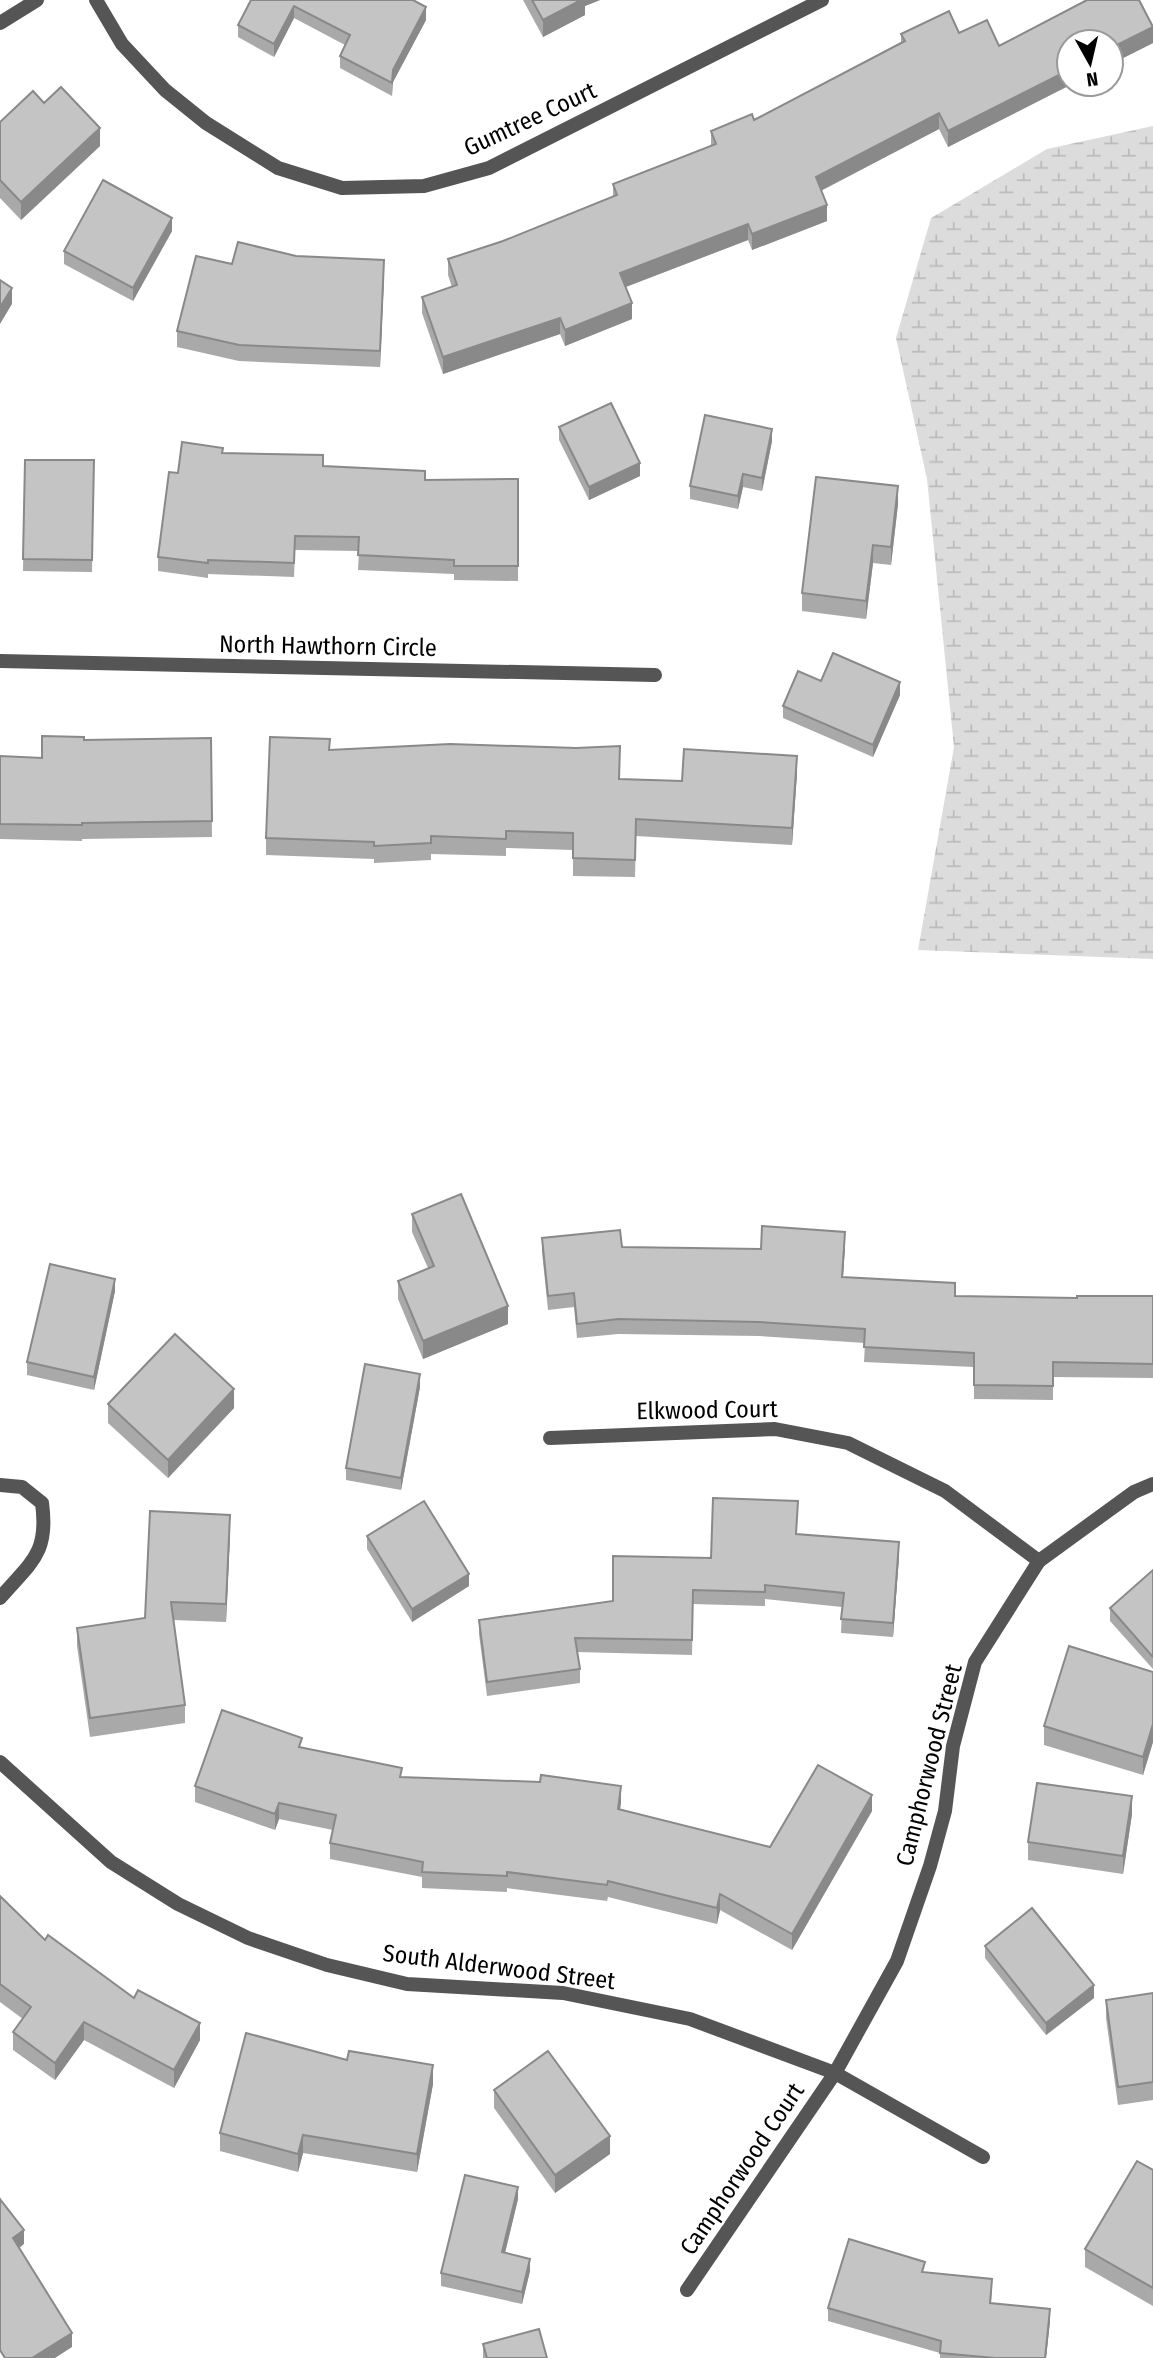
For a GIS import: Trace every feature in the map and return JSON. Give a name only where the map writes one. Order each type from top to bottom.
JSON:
[{"type":"street","points":[[0,23],[37,0]]},
{"type":"street","name":"Gumtree Court","points":[[96,0],[122,44],[164,90],[206,123],[278,168],[342,188],[424,186],[489,168],[822,0]]},
{"type":"street","name":"North Hawthorn Circle","points":[[0,661],[655,675]]},
{"type":"street","name":"Elkwood Court","points":[[550,1438],[775,1429],[848,1443],[945,1491],[1039,1561]]},
{"type":"street","name":"Camphorwood Street","points":[[835,2073],[897,1961],[930,1866],[945,1811],[953,1746],[975,1662],[1039,1561],[1134,1492],[1153,1484]]},
{"type":"street","points":[[0,1485],[22,1487],[42,1503],[46,1528],[38,1554],[0,1598]]},
{"type":"street","name":"South Alderwood Street","points":[[0,1762],[111,1862],[178,1904],[248,1938],[327,1965],[407,1984],[562,1993],[690,2019],[835,2073],[983,2157]]},
{"type":"street","name":"Camphorwood Court","points":[[687,2290],[835,2073]]},
{"type":"green space","points":[[1153,126],[1153,959],[918,950],[954,747],[927,479],[896,338],[931,218],[1047,149]]},
{"type":"building","points":[[251,0],[413,0],[426,7],[393,70],[392,83],[340,56],[350,35],[294,6],[274,44],[238,25]]},
{"type":"building","points":[[532,0],[581,0],[543,20]]},
{"type":"building","points":[[1087,0],[1139,0],[1153,27],[1125,41],[1125,28],[1055,28],[1055,77],[948,131],[939,113],[816,177],[827,205],[752,234],[748,224],[620,273],[632,303],[565,330],[560,318],[443,357],[422,297],[457,285],[448,259],[503,241],[617,195],[613,184],[716,144],[711,131],[752,114],[754,120],[905,41],[901,34],[949,11],[959,33],[987,20],[999,46]]},
{"type":"building","points":[[61,87],[100,128],[21,202],[0,180],[0,122],[33,91],[44,103]]},
{"type":"building","points":[[103,180],[172,218],[133,288],[64,251]]},
{"type":"building","points":[[238,242],[296,256],[384,260],[380,351],[239,345],[177,331],[196,256],[232,264]]},
{"type":"building","points":[[0,280],[12,288],[0,307]]},
{"type":"building","points":[[611,403],[640,463],[589,487],[559,427]]},
{"type":"building","points":[[705,415],[772,429],[762,478],[743,474],[738,496],[690,486]]},
{"type":"building","points":[[182,442],[223,448],[222,453],[323,455],[323,466],[425,471],[425,480],[518,479],[518,566],[454,566],[454,560],[358,555],[359,537],[295,536],[294,563],[208,560],[208,563],[158,557],[169,472],[178,473]]},
{"type":"building","points":[[25,460],[94,460],[92,560],[23,559]]},
{"type":"building","points":[[816,477],[898,486],[891,547],[873,545],[866,601],[802,593]]},
{"type":"building","points":[[833,653],[900,682],[873,745],[783,706],[798,671],[821,681]]},
{"type":"building","points":[[42,736],[84,737],[84,740],[211,738],[212,821],[82,825],[0,824],[0,756],[42,758]]},
{"type":"building","points":[[270,737],[330,739],[329,750],[450,744],[576,748],[620,746],[619,779],[682,781],[684,749],[797,756],[792,828],[636,819],[635,860],[573,858],[573,833],[506,831],[506,839],[431,836],[431,843],[374,846],[374,842],[266,838]]},
{"type":"building","points":[[461,1194],[508,1306],[423,1341],[398,1281],[434,1266],[412,1214]]},
{"type":"building","points":[[762,1226],[845,1232],[842,1277],[955,1283],[955,1296],[1153,1296],[1153,1364],[1053,1362],[1053,1386],[974,1385],[974,1353],[864,1347],[865,1329],[759,1322],[618,1319],[577,1324],[574,1293],[548,1296],[542,1238],[620,1230],[622,1247],[761,1249]]},
{"type":"building","points":[[50,1264],[115,1279],[94,1377],[27,1362]]},
{"type":"building","points":[[175,1334],[234,1389],[168,1460],[108,1404]]},
{"type":"building","points":[[365,1364],[420,1374],[401,1478],[346,1468]]},
{"type":"building","points":[[713,1498],[798,1501],[796,1534],[899,1542],[893,1623],[841,1619],[844,1593],[765,1585],[765,1592],[693,1590],[692,1640],[575,1638],[580,1669],[487,1682],[479,1620],[613,1601],[613,1556],[711,1558]]},
{"type":"building","points":[[424,1501],[469,1574],[412,1609],[367,1536]]},
{"type":"building","points":[[150,1511],[230,1515],[226,1604],[171,1602],[185,1705],[90,1718],[77,1628],[145,1618]]},
{"type":"building","points":[[1153,1570],[1153,1657],[1110,1608]]},
{"type":"building","points":[[1069,1646],[1153,1672],[1153,1724],[1143,1757],[1044,1726]]},
{"type":"building","points":[[222,1710],[302,1738],[299,1747],[402,1768],[400,1777],[540,1782],[541,1775],[621,1786],[618,1809],[770,1847],[818,1765],[872,1795],[792,1934],[720,1894],[717,1908],[608,1881],[607,1885],[507,1872],[507,1876],[422,1872],[423,1862],[330,1843],[336,1815],[279,1803],[275,1814],[195,1786]]},
{"type":"building","points":[[1037,1783],[1132,1796],[1123,1856],[1028,1842]]},
{"type":"building","points":[[0,1896],[45,1940],[48,1935],[134,1998],[138,1990],[200,2023],[174,2070],[84,2022],[55,2063],[13,2032],[31,2007],[0,1984]]},
{"type":"building","points":[[1032,1908],[1094,1985],[1046,2023],[985,1946]]},
{"type":"building","points":[[1153,1993],[1153,2082],[1118,2087],[1106,2000]]},
{"type":"building","points":[[246,2033],[347,2060],[349,2051],[433,2065],[417,2154],[303,2135],[298,2154],[220,2133]]},
{"type":"building","points":[[548,2051],[610,2136],[555,2175],[494,2090]]},
{"type":"building","points":[[1137,2161],[1153,2170],[1153,2288],[1085,2249]]},
{"type":"building","points":[[465,2175],[518,2187],[502,2252],[530,2259],[522,2292],[441,2273]]},
{"type":"building","points":[[0,2199],[24,2230],[13,2238],[72,2333],[32,2358],[5,2358],[0,2350]]},
{"type":"building","points":[[849,2239],[925,2262],[922,2272],[992,2279],[990,2303],[1050,2309],[1045,2358],[995,2358],[940,2353],[941,2341],[828,2308]]},
{"type":"building","points":[[539,2329],[547,2358],[487,2358],[483,2344]]}]
